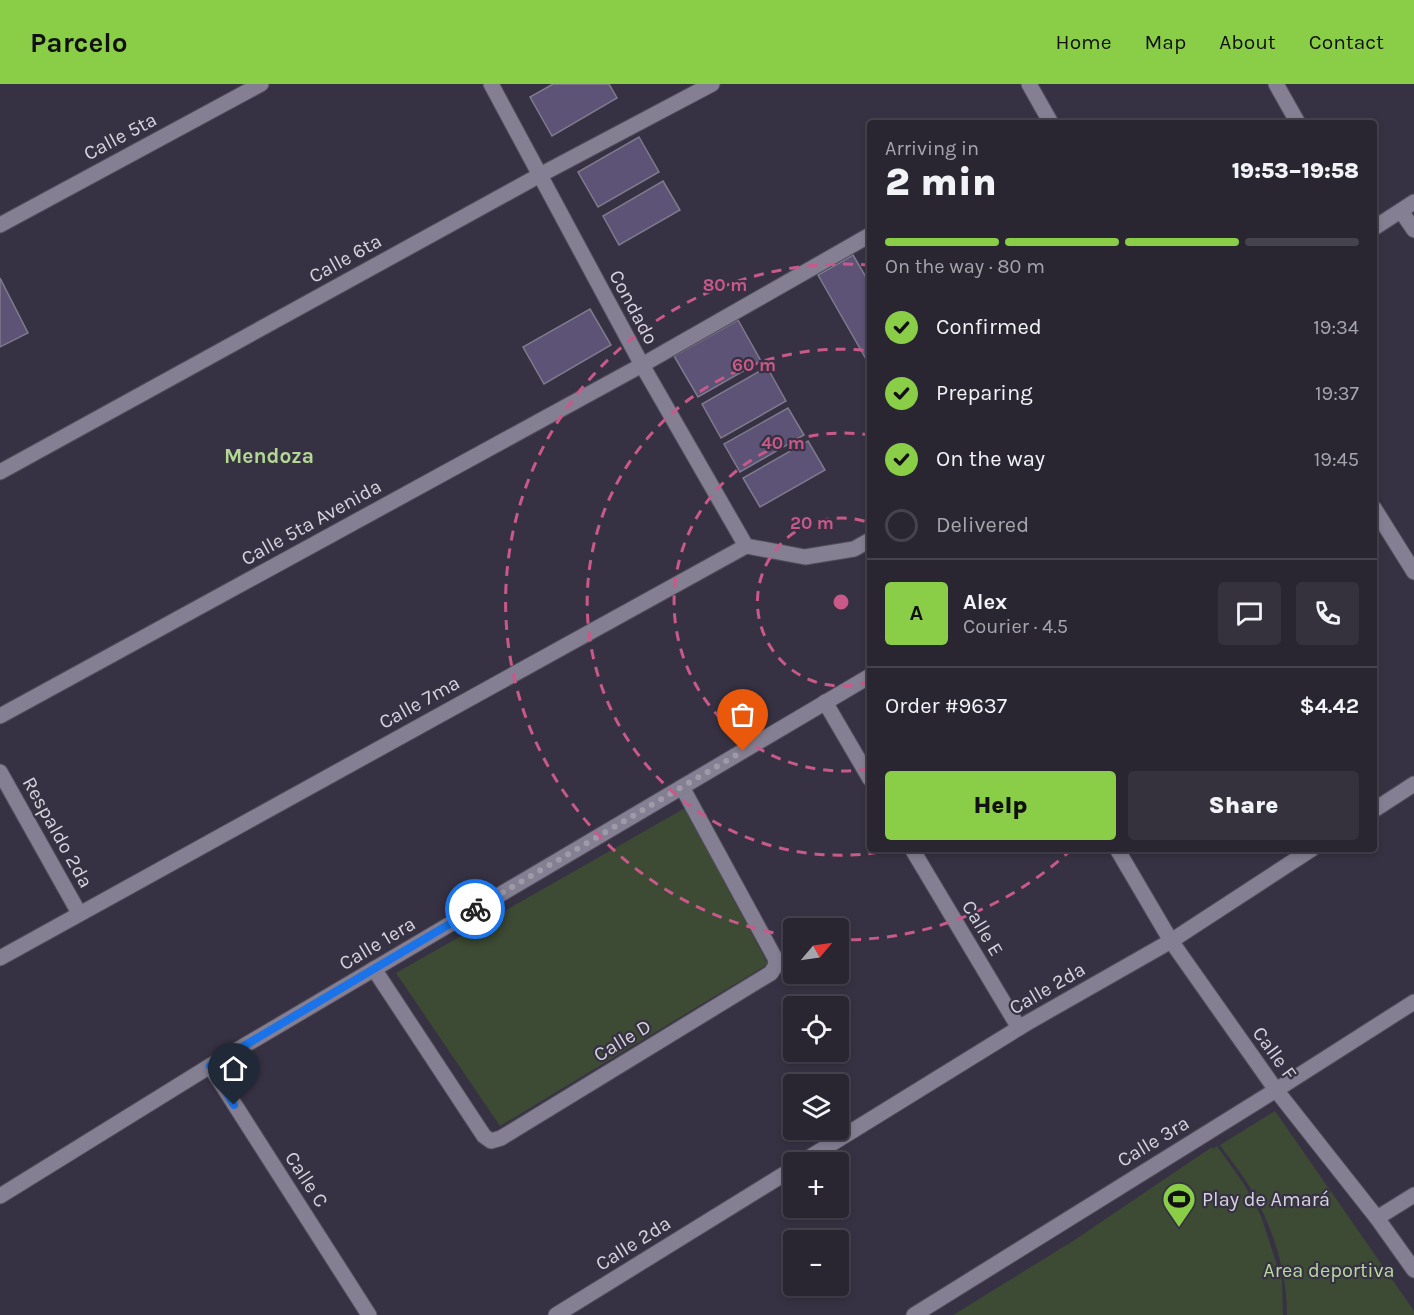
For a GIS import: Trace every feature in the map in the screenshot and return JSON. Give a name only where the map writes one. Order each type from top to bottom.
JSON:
[{"type":"street","name":"Calle 5ta","points":[[0,225],[261,84]]},
{"type":"street","name":"Condado","points":[[491,84],[642,365],[746,546]]},
{"type":"street","name":"Calle 6ta","points":[[0,472],[712,84]]},
{"type":"street","points":[[1029,84],[1049,120]]},
{"type":"street","points":[[1276,84],[1296,120]]},
{"type":"street","points":[[1377,226],[1408,206],[1414,230]]},
{"type":"street","name":"Calle 5ta Avenida","points":[[0,716],[642,365],[867,237]]},
{"type":"street","points":[[1377,512],[1414,572]]},
{"type":"street","points":[[746,546],[805,557],[854,549],[867,542]]},
{"type":"street","name":"Calle 7ma","points":[[0,958],[746,546]]},
{"type":"street","name":"Calle 1era","points":[[0,1196],[210,1066],[867,678]]},
{"type":"street","points":[[825,702],[867,773]]},
{"type":"street","name":"Respaldo 2da","points":[[0,772],[79,913]]},
{"type":"street","points":[[1377,808],[1414,784]]},
{"type":"street","name":"Calle D","points":[[374,969],[484,1136],[491,1141],[501,1138],[771,973],[776,965],[775,958],[682,788]]},
{"type":"street","name":"Calle E","points":[[914,852],[1019,1028]]},
{"type":"street","name":"Calle F","points":[[1119,852],[1171,941],[1276,1090],[1377,1218],[1414,1270]]},
{"type":"street","name":"Calle 2da","points":[[818,1152],[1019,1028],[1171,941],[1307,852]]},
{"type":"street","name":"Calle 3ra","points":[[914,1315],[1414,1002]]},
{"type":"street","name":"Calle C","points":[[210,1066],[369,1315]]},
{"type":"street","name":"Calle 2da","points":[[556,1315],[783,1175]]},
{"type":"street","points":[[1377,1218],[1414,1195]]},
{"type":"green space","points":[[685,808],[768,964],[500,1126],[396,973]]},
{"type":"green space","name":"Area deportiva","points":[[1275,1111],[1414,1311],[1414,1315],[1287,1315],[1282,1268],[1268,1223],[1242,1175],[1220,1145]]},
{"type":"green space","name":"Play de Amará","points":[[1217,1146],[1244,1184],[1261,1216],[1282,1281],[1283,1315],[953,1315],[1073,1241],[1212,1147],[1213,1149]]},
{"type":"building","points":[[553,84],[609,84],[617,98],[552,136],[530,97]]},
{"type":"building","points":[[639,137],[659,172],[598,207],[578,172]]},
{"type":"building","points":[[663,181],[680,210],[619,245],[603,216]]},
{"type":"building","points":[[853,255],[867,279],[867,361],[818,275]]},
{"type":"building","points":[[0,278],[28,333],[0,347]]},
{"type":"building","points":[[590,309],[611,345],[544,384],[523,347]]},
{"type":"building","points":[[738,320],[761,361],[698,397],[674,356]]},
{"type":"building","points":[[767,367],[786,401],[721,438],[702,404]]},
{"type":"building","points":[[788,408],[804,435],[740,472],[724,444]]},
{"type":"building","points":[[808,441],[825,470],[760,507],[743,478]]},
{"type":"way so far","points":[[475,909],[743,751]]},
{"type":"place","name":"Play de Amará","points":[[1179,1228]]},
{"type":"district","name":"Mendoza","points":[[269,456]]},
{"type":"route","points":[[234,1105],[210,1066],[475,909]]}]
